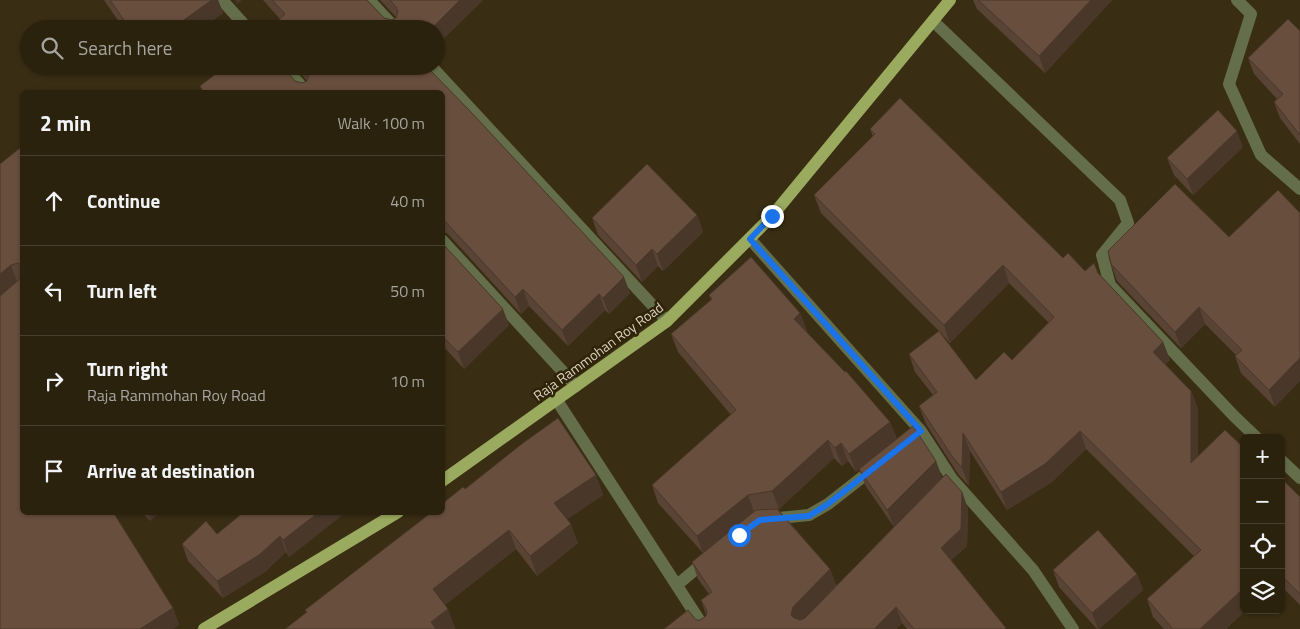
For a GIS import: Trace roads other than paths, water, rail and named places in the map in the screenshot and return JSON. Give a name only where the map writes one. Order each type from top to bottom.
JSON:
[{"type":"main road","name":"Raja Rammohan Roy Road","points":[[445,479],[667,321],[772,216],[950,0]]},
{"type":"main road","points":[[204,629],[393,515]]},
{"type":"street","points":[[222,0],[240,20]]},
{"type":"street","points":[[369,0],[388,20]]},
{"type":"street","points":[[1237,0],[1251,14],[1229,84],[1261,155],[1300,189]]},
{"type":"street","points":[[933,21],[1120,200],[1128,223],[1102,255],[1110,285],[1253,434]]},
{"type":"street","points":[[291,75],[305,90]]},
{"type":"street","points":[[439,75],[667,321]]},
{"type":"street","points":[[750,239],[917,434],[949,483],[1034,570],[1073,629]]},
{"type":"street","points":[[445,243],[576,386]]},
{"type":"street","points":[[556,400],[705,629]]},
{"type":"street","points":[[760,520],[809,516],[828,504],[882,462]]},
{"type":"street","points":[[1285,464],[1300,478]]},
{"type":"street","points":[[677,585],[716,554]]}]
